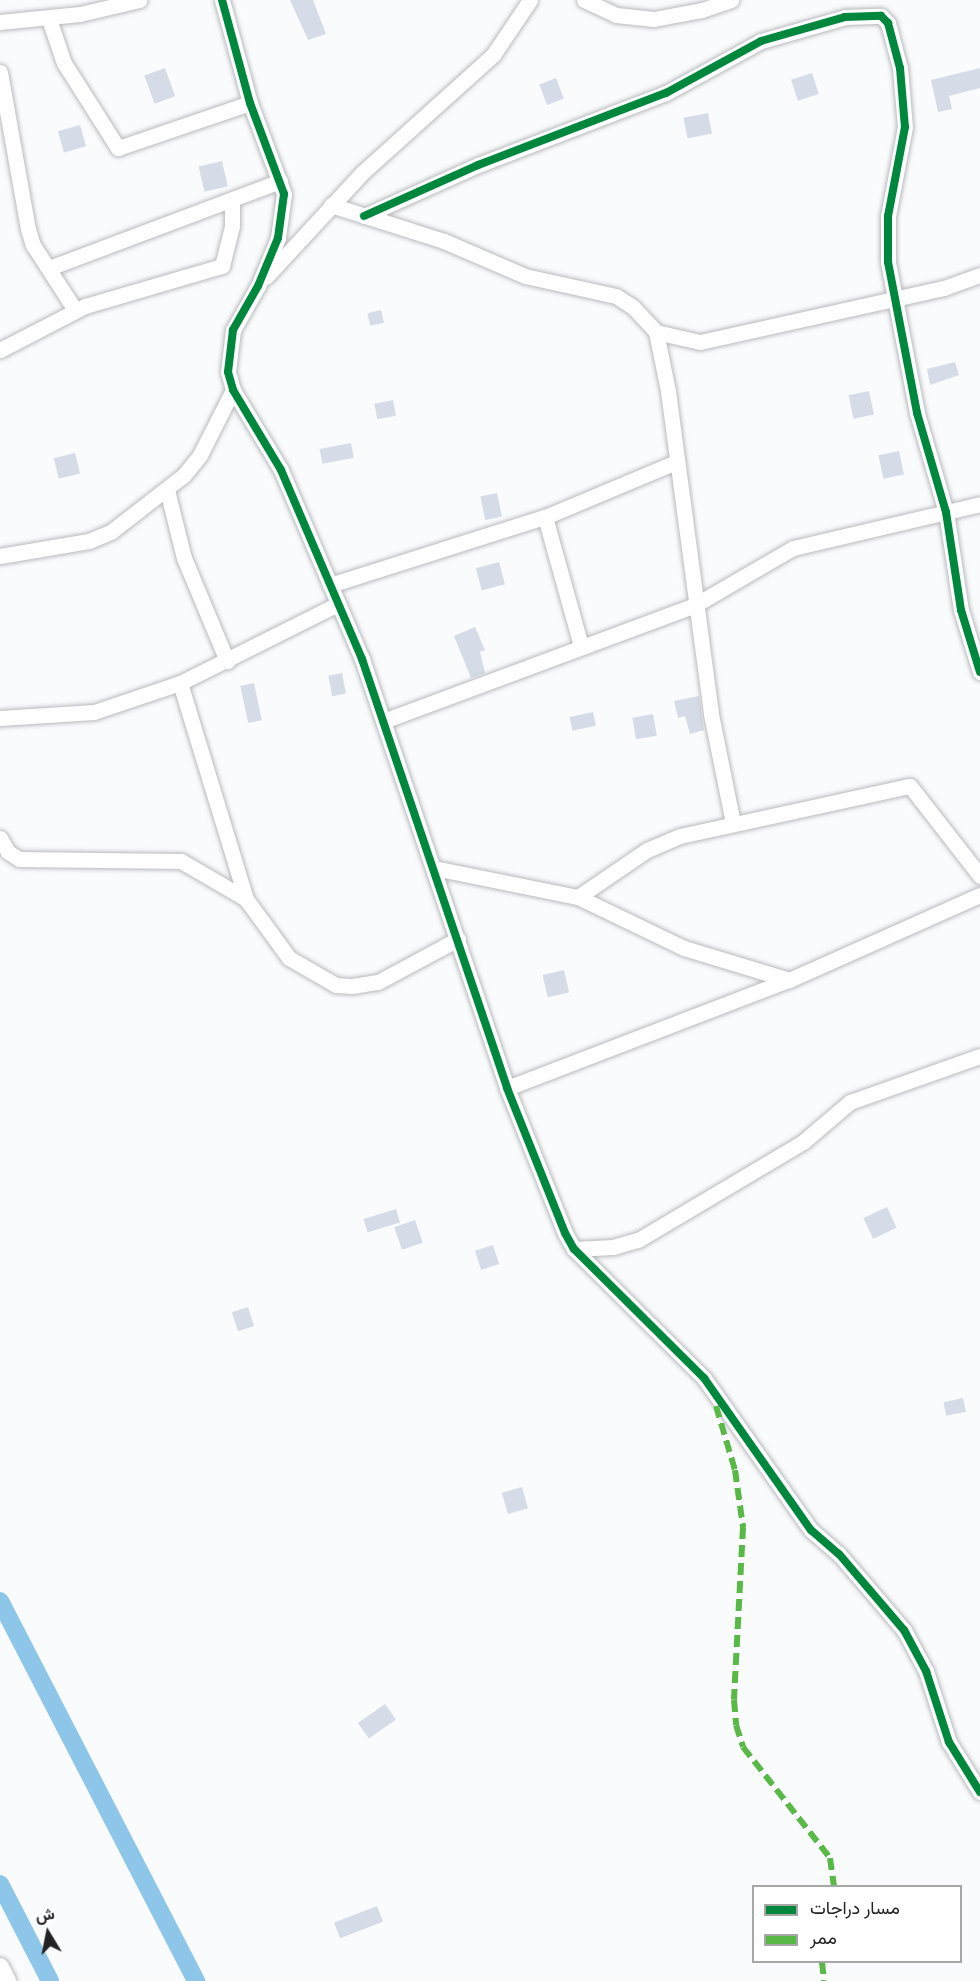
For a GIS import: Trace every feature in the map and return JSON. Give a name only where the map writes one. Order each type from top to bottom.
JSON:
[{"type":"street","points":[[0,22],[49,19],[139,0]]},
{"type":"street","points":[[222,0],[250,103],[280,181],[284,212],[258,286],[233,330],[228,372],[233,390],[273,455],[386,720],[507,1088],[574,1249],[704,1378],[811,1530],[839,1554],[904,1630],[927,1671],[949,1742],[980,1792]]},
{"type":"street","points":[[258,286],[331,205],[493,55],[530,0]]},
{"type":"street","points":[[584,0],[616,15],[654,19],[730,0]]},
{"type":"street","points":[[364,216],[478,165],[666,93],[761,41],[845,17],[881,16],[888,23],[900,68],[905,127],[888,216],[888,262],[917,413],[946,512],[961,610],[980,672]]},
{"type":"street","points":[[49,19],[64,63],[118,147],[250,103]]},
{"type":"street","points":[[0,72],[24,214],[33,244],[75,310]]},
{"type":"street","points":[[49,268],[280,181]]},
{"type":"street","points":[[0,350],[75,310],[111,296],[222,266],[231,237],[232,201]]},
{"type":"street","points":[[331,205],[444,241],[525,276],[616,296],[633,307],[656,333],[695,605],[733,823]]},
{"type":"street","points":[[656,333],[700,342],[894,299],[980,276]]},
{"type":"street","points":[[0,556],[101,538],[167,490],[201,455],[233,390]]},
{"type":"street","points":[[330,585],[545,517],[676,462]]},
{"type":"street","points":[[167,490],[184,558],[227,661]]},
{"type":"street","points":[[386,720],[695,605],[793,548],[980,504]]},
{"type":"street","points":[[545,517],[581,646]]},
{"type":"street","points":[[0,718],[94,712],[180,683],[338,604]]},
{"type":"street","points":[[180,683],[246,899],[289,958],[336,985],[378,982],[458,939]]},
{"type":"street","points":[[578,897],[646,850],[680,836],[910,786],[980,876]]},
{"type":"street","points":[[0,838],[8,852],[19,859],[181,861],[246,899]]},
{"type":"street","points":[[434,868],[578,897],[684,948],[789,980]]},
{"type":"street","points":[[507,1088],[789,980],[980,896]]},
{"type":"street","points":[[574,1249],[613,1247],[638,1240],[795,1148],[850,1102],[980,1056]]},
{"type":"street","points":[[0,1967],[7,1981]]},
{"type":"building","points":[[290,0],[313,0],[326,34],[308,40]]},
{"type":"building","points":[[165,68],[175,96],[155,104],[144,76]]},
{"type":"building","points":[[980,68],[980,88],[949,96],[952,109],[938,112],[931,80]]},
{"type":"building","points":[[812,73],[819,94],[798,101],[791,80]]},
{"type":"building","points":[[556,78],[564,99],[547,105],[539,84]]},
{"type":"building","points":[[708,113],[712,134],[687,138],[683,118]]},
{"type":"building","points":[[80,125],[86,146],[64,152],[58,131]]},
{"type":"building","points":[[222,161],[228,186],[204,192],[199,166]]},
{"type":"building","points":[[381,310],[384,323],[370,326],[367,313]]},
{"type":"building","points":[[955,362],[959,375],[930,385],[927,369]]},
{"type":"building","points":[[869,391],[874,414],[853,419],[848,395]]},
{"type":"building","points":[[393,400],[396,416],[377,419],[374,404]]},
{"type":"building","points":[[351,443],[354,458],[322,464],[320,449]]},
{"type":"building","points":[[899,451],[904,474],[883,479],[878,455]]},
{"type":"building","points":[[75,453],[80,473],[59,479],[54,458]]},
{"type":"building","points":[[497,493],[502,516],[485,520],[480,497]]},
{"type":"building","points":[[499,562],[505,584],[482,590],[476,568]]},
{"type":"building","points":[[475,627],[485,650],[480,652],[485,673],[471,678],[454,636]]},
{"type":"building","points":[[342,673],[346,694],[332,696],[328,676]]},
{"type":"building","points":[[254,683],[262,720],[248,723],[240,686]]},
{"type":"building","points":[[699,696],[704,730],[690,734],[685,716],[678,718],[674,701]]},
{"type":"building","points":[[593,712],[596,726],[572,731],[570,717]]},
{"type":"building","points":[[653,714],[657,736],[636,739],[632,718]]},
{"type":"building","points":[[564,970],[569,992],[548,997],[543,975]]},
{"type":"building","points":[[887,1207],[897,1228],[873,1239],[863,1218]]},
{"type":"building","points":[[396,1209],[400,1222],[368,1232],[363,1219]]},
{"type":"building","points":[[415,1220],[423,1243],[402,1250],[394,1227]]},
{"type":"building","points":[[493,1245],[499,1264],[481,1270],[475,1251]]},
{"type":"building","points":[[248,1307],[254,1326],[238,1331],[232,1312]]},
{"type":"building","points":[[963,1398],[966,1412],[946,1416],[943,1402]]},
{"type":"building","points":[[522,1487],[528,1508],[508,1514],[502,1493]]},
{"type":"building","points":[[385,1704],[396,1720],[369,1738],[358,1723]]},
{"type":"building","points":[[377,1906],[383,1922],[340,1938],[334,1922]]},
{"type":"waterway","points":[[0,1601],[196,1981]]},
{"type":"waterway","points":[[0,1884],[50,1981]]},
{"type":"marked path","points":[[716,1406],[735,1470],[743,1527],[734,1700],[736,1725],[743,1747],[830,1858],[834,1885]]},
{"type":"marked path","points":[[822,1963],[824,1981]]},
{"type":"cycle path","points":[[222,0],[250,103],[284,194],[278,238],[258,286],[233,330],[228,372],[233,390],[281,470],[362,659],[507,1088],[565,1233],[574,1249],[704,1378],[811,1530],[839,1554],[904,1630],[926,1671],[949,1742],[980,1792]]},
{"type":"cycle path","points":[[364,216],[478,165],[666,93],[761,41],[845,17],[881,16],[888,23],[900,68],[905,127],[888,216],[888,262],[917,413],[946,512],[961,610],[980,672]]}]
